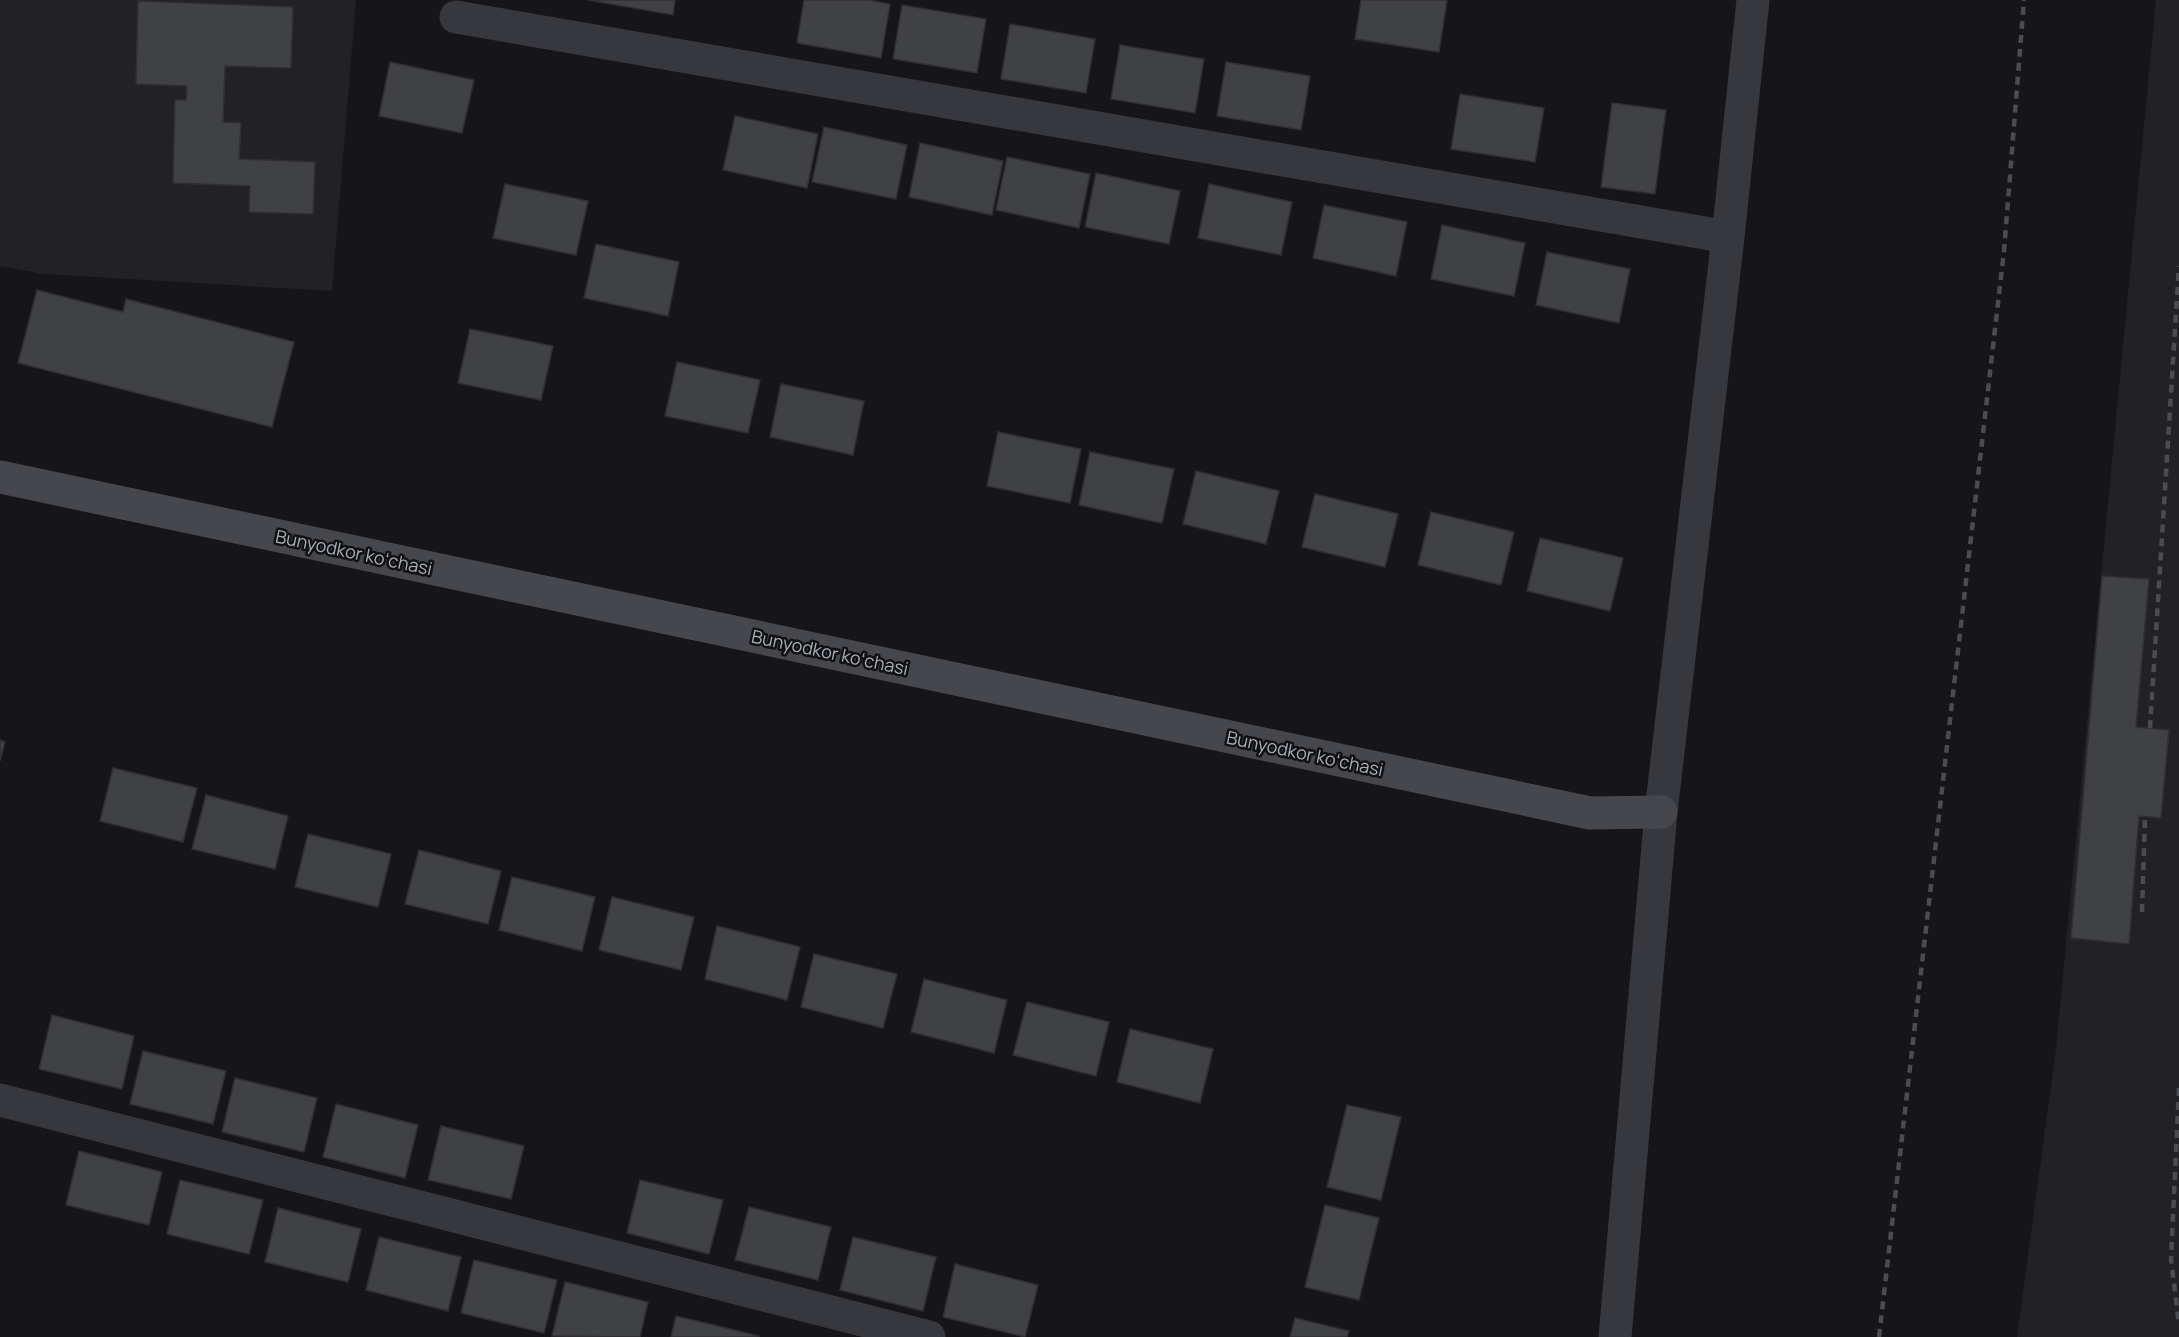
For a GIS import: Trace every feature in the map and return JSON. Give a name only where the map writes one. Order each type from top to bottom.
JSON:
[{"type":"main road","name":"Bunyodkor koʻchasi","points":[[0,477],[1590,813],[1660,812]]},
{"type":"street","points":[[1615,1337],[1660,812],[1728,237],[1753,0]]},
{"type":"street","points":[[456,17],[1728,237]]},
{"type":"street","points":[[0,1100],[929,1337]]},
{"type":"shaded area","points":[[0,0],[356,0],[332,291],[44,274],[0,266]]},
{"type":"shaded area","points":[[2156,0],[2179,0],[2179,1337],[2017,1337],[2056,1049]]},
{"type":"building","points":[[588,0],[675,0],[673,15]]},
{"type":"building","points":[[804,0],[868,0],[890,4],[881,58],[797,43]]},
{"type":"building","points":[[1361,0],[1447,0],[1439,52],[1355,39]]},
{"type":"building","points":[[138,1],[293,7],[291,68],[225,66],[223,122],[241,123],[239,159],[315,162],[313,214],[249,212],[250,186],[173,183],[175,100],[186,100],[187,86],[136,84]]},
{"type":"building","points":[[902,5],[986,19],[977,73],[893,59]]},
{"type":"building","points":[[1010,24],[1095,39],[1086,93],[1001,79]]},
{"type":"building","points":[[1120,45],[1204,59],[1195,113],[1111,99]]},
{"type":"building","points":[[390,62],[474,80],[462,133],[379,116]]},
{"type":"building","points":[[1226,62],[1310,76],[1301,130],[1217,116]]},
{"type":"building","points":[[1460,94],[1544,108],[1535,162],[1451,149]]},
{"type":"building","points":[[1612,103],[1666,110],[1655,194],[1601,187]]},
{"type":"building","points":[[735,116],[818,134],[807,188],[723,170]]},
{"type":"building","points":[[824,127],[907,145],[896,199],[812,182]]},
{"type":"building","points":[[920,143],[1003,161],[992,215],[909,197]]},
{"type":"building","points":[[1007,157],[1090,174],[1079,228],[996,210]]},
{"type":"building","points":[[1096,173],[1180,191],[1169,244],[1085,227]]},
{"type":"building","points":[[505,184],[588,201],[576,255],[493,238]]},
{"type":"building","points":[[1209,184],[1292,202],[1281,255],[1198,238]]},
{"type":"building","points":[[1324,205],[1407,222],[1396,276],[1313,258]]},
{"type":"building","points":[[1442,225],[1525,243],[1514,296],[1431,279]]},
{"type":"building","points":[[596,244],[679,262],[668,316],[584,298]]},
{"type":"building","points":[[1547,252],[1630,269],[1619,323],[1536,305]]},
{"type":"building","points":[[37,290],[123,312],[126,299],[294,342],[272,427],[18,363]]},
{"type":"building","points":[[470,329],[553,346],[541,400],[458,383]]},
{"type":"building","points":[[677,362],[760,380],[748,433],[665,416]]},
{"type":"building","points":[[781,384],[864,401],[853,455],[770,437]]},
{"type":"building","points":[[998,432],[1081,449],[1070,503],[987,486]]},
{"type":"building","points":[[1090,452],[1174,469],[1162,523],[1079,505]]},
{"type":"building","points":[[1196,471],[1279,491],[1266,544],[1183,524]]},
{"type":"building","points":[[1315,494],[1398,514],[1385,567],[1302,547]]},
{"type":"building","points":[[1431,512],[1514,532],[1501,585],[1418,565]]},
{"type":"building","points":[[1540,538],[1623,558],[1610,611],[1527,591]]},
{"type":"building","points":[[2102,576],[2149,579],[2136,727],[2169,730],[2161,818],[2139,816],[2129,944],[2071,938]]},
{"type":"building","points":[[0,740],[5,742],[0,761]]},
{"type":"building","points":[[113,768],[197,788],[183,842],[100,821]]},
{"type":"building","points":[[206,795],[288,816],[275,869],[192,849]]},
{"type":"building","points":[[308,834],[391,854],[378,907],[295,887]]},
{"type":"building","points":[[419,850],[501,871],[488,924],[405,904]]},
{"type":"building","points":[[512,877],[595,897],[582,951],[499,930]]},
{"type":"building","points":[[612,897],[694,917],[681,970],[599,950]]},
{"type":"building","points":[[717,926],[800,947],[787,1000],[705,979]]},
{"type":"building","points":[[814,954],[897,974],[883,1028],[801,1007]]},
{"type":"building","points":[[924,979],[1007,1000],[994,1053],[911,1032]]},
{"type":"building","points":[[1027,1002],[1109,1022],[1096,1076],[1013,1055]]},
{"type":"building","points":[[52,1015],[134,1036],[122,1089],[39,1069]]},
{"type":"building","points":[[1130,1029],[1213,1049],[1200,1103],[1117,1082]]},
{"type":"building","points":[[143,1051],[226,1071],[213,1124],[130,1104]]},
{"type":"building","points":[[235,1078],[317,1098],[304,1152],[222,1132]]},
{"type":"building","points":[[336,1104],[418,1125],[405,1178],[323,1157]]},
{"type":"building","points":[[1347,1105],[1401,1117],[1381,1200],[1327,1187]]},
{"type":"building","points":[[441,1126],[524,1146],[511,1199],[428,1180]]},
{"type":"building","points":[[79,1151],[162,1172],[149,1225],[66,1205]]},
{"type":"building","points":[[180,1180],[263,1200],[249,1254],[167,1234]]},
{"type":"building","points":[[640,1180],[723,1200],[709,1254],[627,1233]]},
{"type":"building","points":[[1325,1205],[1379,1218],[1359,1300],[1305,1287]]},
{"type":"building","points":[[749,1207],[831,1227],[818,1280],[735,1260]]},
{"type":"building","points":[[278,1208],[361,1229],[348,1282],[265,1262]]},
{"type":"building","points":[[379,1237],[461,1257],[448,1311],[366,1290]]},
{"type":"building","points":[[853,1237],[936,1257],[923,1311],[840,1290]]},
{"type":"building","points":[[474,1260],[557,1280],[544,1333],[461,1313]]},
{"type":"building","points":[[955,1264],[1038,1285],[1025,1337],[943,1317]]},
{"type":"building","points":[[565,1282],[648,1302],[640,1337],[552,1336]]},
{"type":"building","points":[[676,1316],[759,1336],[759,1337],[671,1337]]},
{"type":"building","points":[[1295,1318],[1349,1331],[1347,1337],[1290,1337]]},
{"type":"railway","points":[[1879,1337],[2004,251],[2024,0]]},
{"type":"railway","points":[[2150,728],[2179,266]]},
{"type":"railway","points":[[2142,912],[2145,817]]},
{"type":"railway","points":[[2179,1088],[2171,1259],[2179,1324]]}]
